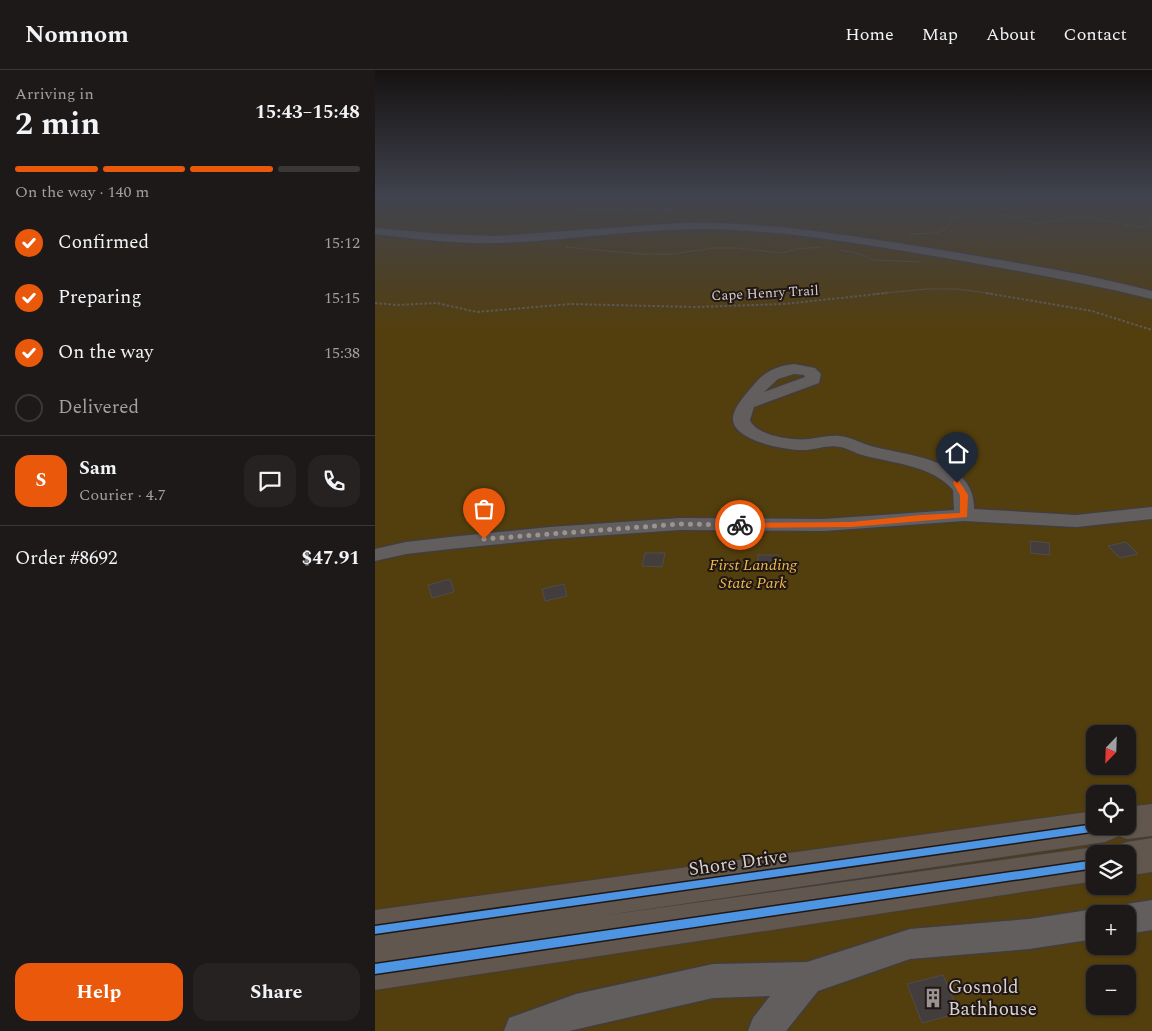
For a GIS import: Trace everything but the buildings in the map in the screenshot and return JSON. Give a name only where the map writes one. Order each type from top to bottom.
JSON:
[{"type":"highway","points":[[1136,822],[1152,820]]},
{"type":"highway","name":"Shore Drive","points":[[375,930],[1086,829]]},
{"type":"highway","points":[[1136,858],[1152,855]]},
{"type":"highway","points":[[375,969],[1086,865]]},
{"type":"street","points":[[868,242],[1078,278],[1152,295]]},
{"type":"street","points":[[748,404],[741,417],[742,422],[751,432],[763,437],[792,445],[841,441],[865,451],[905,459],[934,469],[957,483],[961,488],[964,495],[964,515]]},
{"type":"street","points":[[375,555],[406,548],[450,542],[641,526],[680,524],[750,526],[851,524],[964,515],[1076,521],[1152,513]]},
{"type":"street","points":[[1136,918],[1152,915]]},
{"type":"street","points":[[522,1031],[576,1011],[713,981],[807,978],[910,944],[1029,934],[1086,925]]},
{"type":"street","points":[[766,1031],[776,1015],[807,978]]},
{"type":"path","points":[[904,248],[908,242]]},
{"type":"path","points":[[564,246],[641,254],[672,254],[714,248],[738,248],[782,253],[822,246]]},
{"type":"path","points":[[836,249],[863,255],[873,260],[929,262]]},
{"type":"green space","name":"First Landing State Park","points":[[375,242],[1152,242],[1152,1031],[375,1031]]},
{"type":"cycle path","points":[[375,930],[1086,829]]},
{"type":"cycle path","points":[[375,969],[1086,865]]},
{"type":"way so far","points":[[484,539],[641,526],[680,524],[740,525]]},
{"type":"place","name":"Gosnold Bathhouse","points":[[933,998]]},
{"type":"route","points":[[740,525],[851,524],[964,515],[964,495],[957,483]]}]
